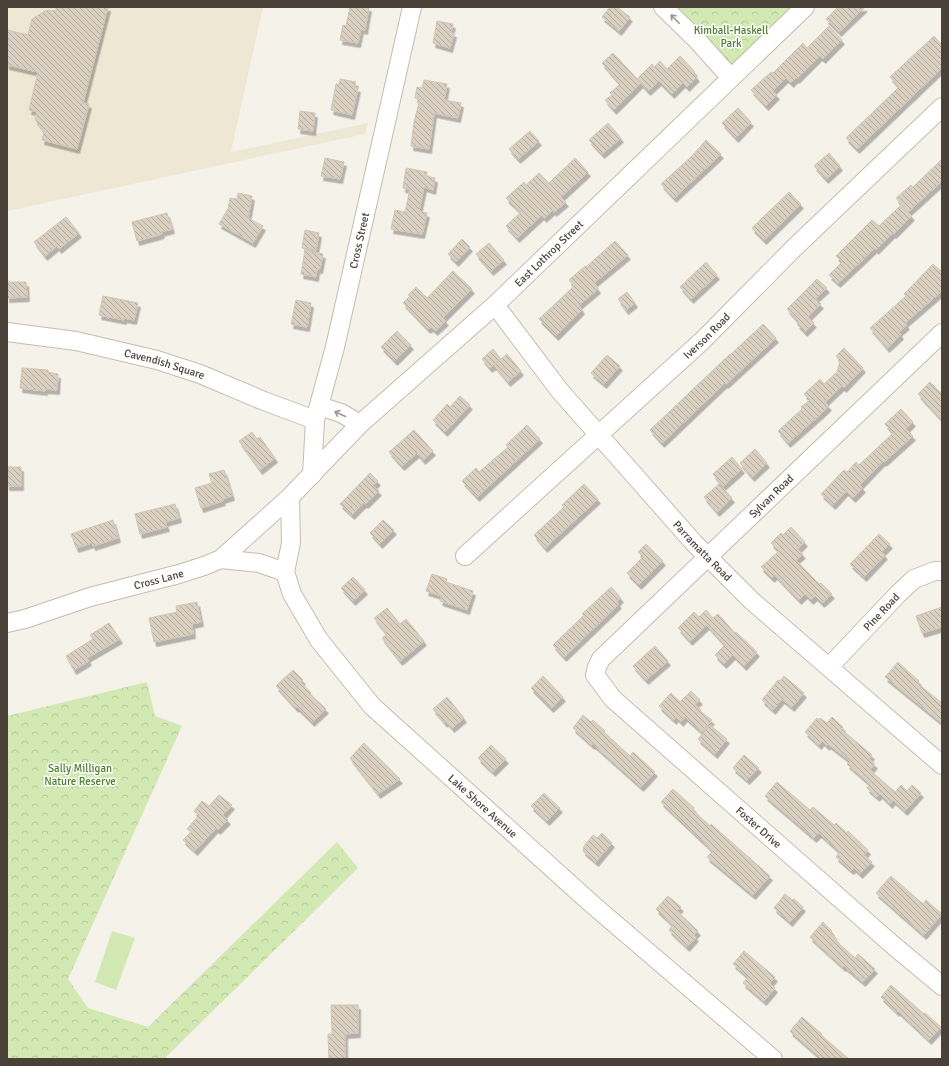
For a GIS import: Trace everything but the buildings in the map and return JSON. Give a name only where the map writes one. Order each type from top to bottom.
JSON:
[{"type":"street","name":"Cross Street","points":[[312,475],[317,413],[335,347],[412,7]]},
{"type":"street","points":[[663,7],[731,78]]},
{"type":"street","name":"East Lothrop Street","points":[[290,497],[360,424],[495,305],[805,7]]},
{"type":"street","name":"Iverson Road","points":[[465,556],[702,341],[794,248],[942,107]]},
{"type":"street","name":"Parramatta Road","points":[[495,305],[560,391],[694,543],[752,601],[942,765]]},
{"type":"street","name":"Cavendish Square","points":[[7,332],[76,341],[157,360],[200,374],[264,401],[317,413],[341,413],[360,424]]},
{"type":"street","name":"Sylvan Road","points":[[601,659],[844,425],[942,334]]},
{"type":"street","name":"Cross Lane","points":[[7,623],[25,619],[90,597],[178,574],[221,559],[290,497]]},
{"type":"street","name":"Lake Shore Avenue","points":[[290,497],[291,543],[286,572],[292,594],[318,640],[372,706],[593,905],[773,1059]]},
{"type":"street","points":[[221,559],[259,563],[286,572]]},
{"type":"street","name":"Pine Road","points":[[829,667],[914,579],[935,571],[942,571]]},
{"type":"street","name":"Foster Drive","points":[[601,659],[596,667],[595,675],[613,700],[942,986]]},
{"type":"shaded area","points":[[7,7],[263,7],[231,152],[368,123],[365,134],[7,211]]},
{"type":"green space","name":"Kimball-Haskell Park","points":[[663,7],[798,7],[731,78]]},
{"type":"green space","name":"Sally Milligan Nature Reserve","points":[[147,682],[155,716],[182,726],[68,979],[88,1008],[148,1027],[337,842],[358,868],[164,1059],[7,1059],[7,716]]},
{"type":"green space","points":[[112,931],[135,938],[116,990],[95,982]]}]
